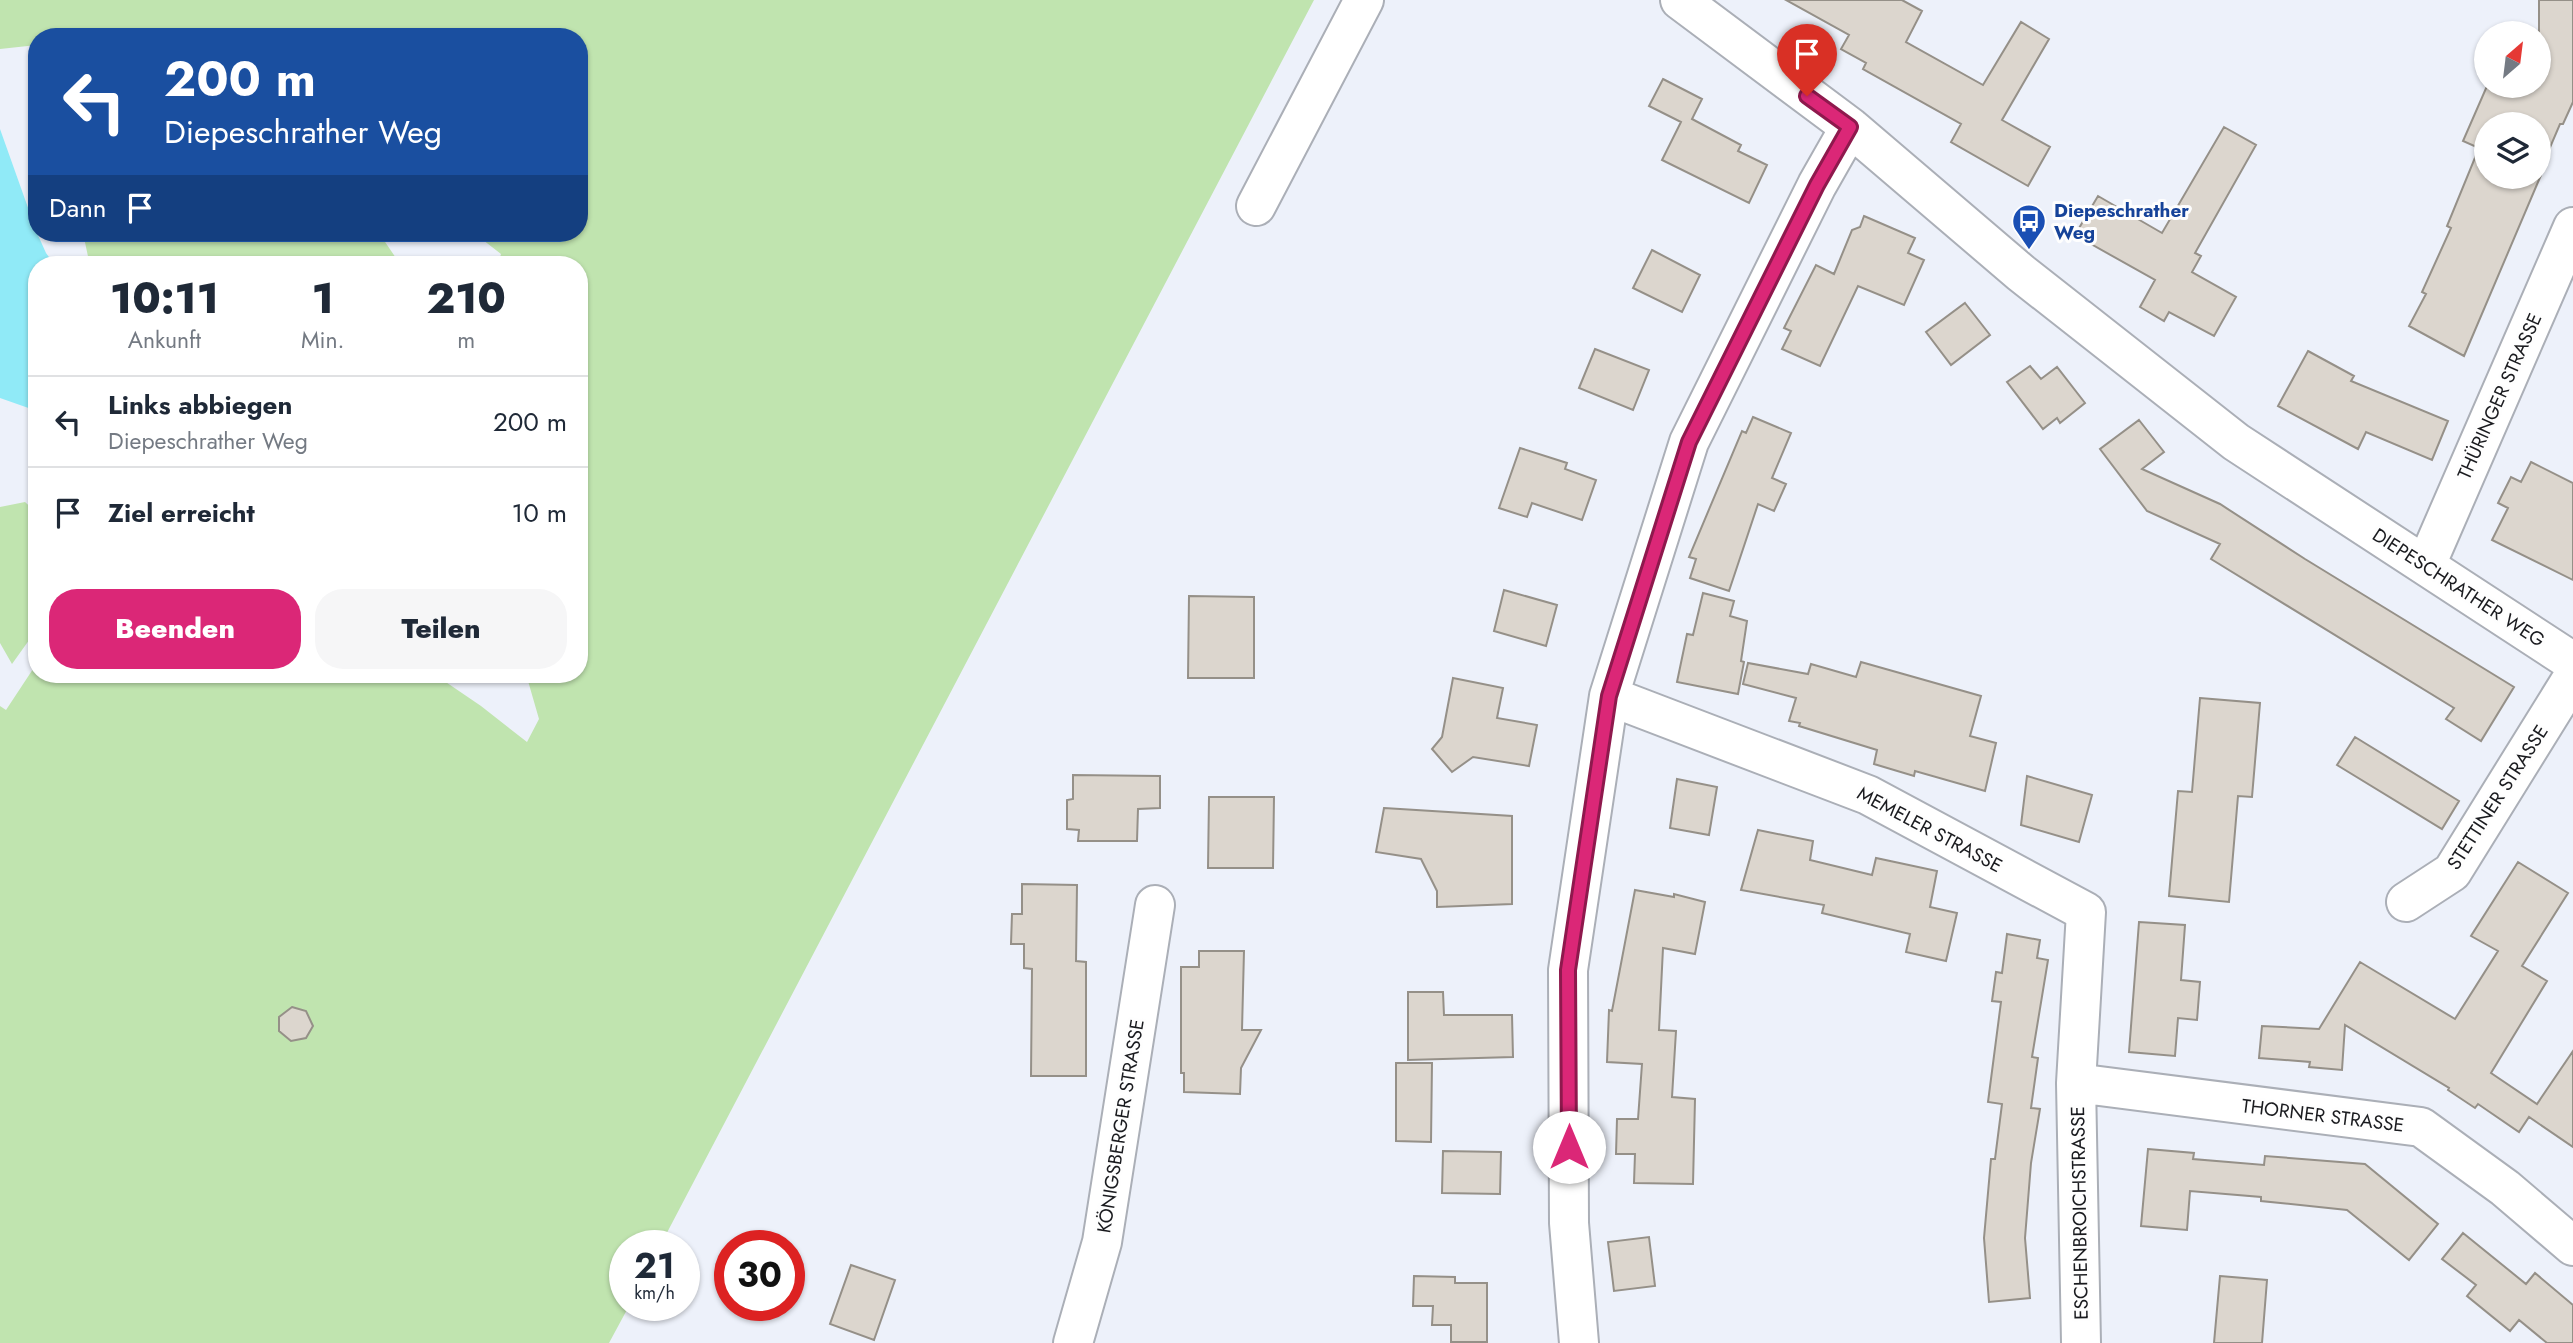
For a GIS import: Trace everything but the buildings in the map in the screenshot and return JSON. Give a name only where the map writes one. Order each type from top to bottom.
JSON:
[{"type":"street","points":[[1256,206],[1364,0]]},
{"type":"street","name":"DIEPESCHRATHER WEG","points":[[1680,0],[1850,127],[2021,273],[2236,442],[2573,662]]},
{"type":"street","points":[[1579,1343],[1569,1223],[1568,970],[1609,696],[1689,442],[1817,185],[1850,127]]},
{"type":"street","name":"THÜRINGER STRASSE","points":[[2426,565],[2573,227]]},
{"type":"street","name":"STETTINER STRASSE","points":[[2406,902],[2452,872],[2573,677]]},
{"type":"street","name":"MEMELER STRASSE","points":[[1609,696],[1868,795],[2085,912],[2076,1083]]},
{"type":"street","name":"KÖNIGSBERGER STRASSE","points":[[1073,1343],[1102,1242],[1155,905]]},
{"type":"street","name":"THORNER STRASSE","points":[[2076,1083],[2421,1127],[2505,1188],[2573,1246]]},
{"type":"street","name":"ESCHENBROICHSTRASSE","points":[[2076,1083],[2081,1343]]},
{"type":"green space","points":[[0,0],[1314,0],[668,1230],[609,1230],[609,1321],[621,1321],[609,1343],[0,1343],[0,706],[6,710],[28,677],[28,683],[447,683],[527,742],[539,719],[529,683],[588,683],[588,256],[500,256],[486,242],[588,242],[588,28],[28,28],[28,46],[0,49]]},
{"type":"green space","points":[[85,242],[385,242],[395,256],[88,256]]},
{"type":"green space","points":[[25,502],[28,505],[28,642],[12,664],[0,643],[0,507]]},
{"type":"water","points":[[0,129],[28,208],[28,242],[41,242],[48,256],[28,256],[28,408],[0,398]]},
{"type":"place","name":"Diepeschrather Weg","points":[[2029,251]]},
{"type":"route","points":[[1569,1147],[1568,970],[1609,696],[1689,442],[1817,185],[1850,127],[1807,96]]}]
